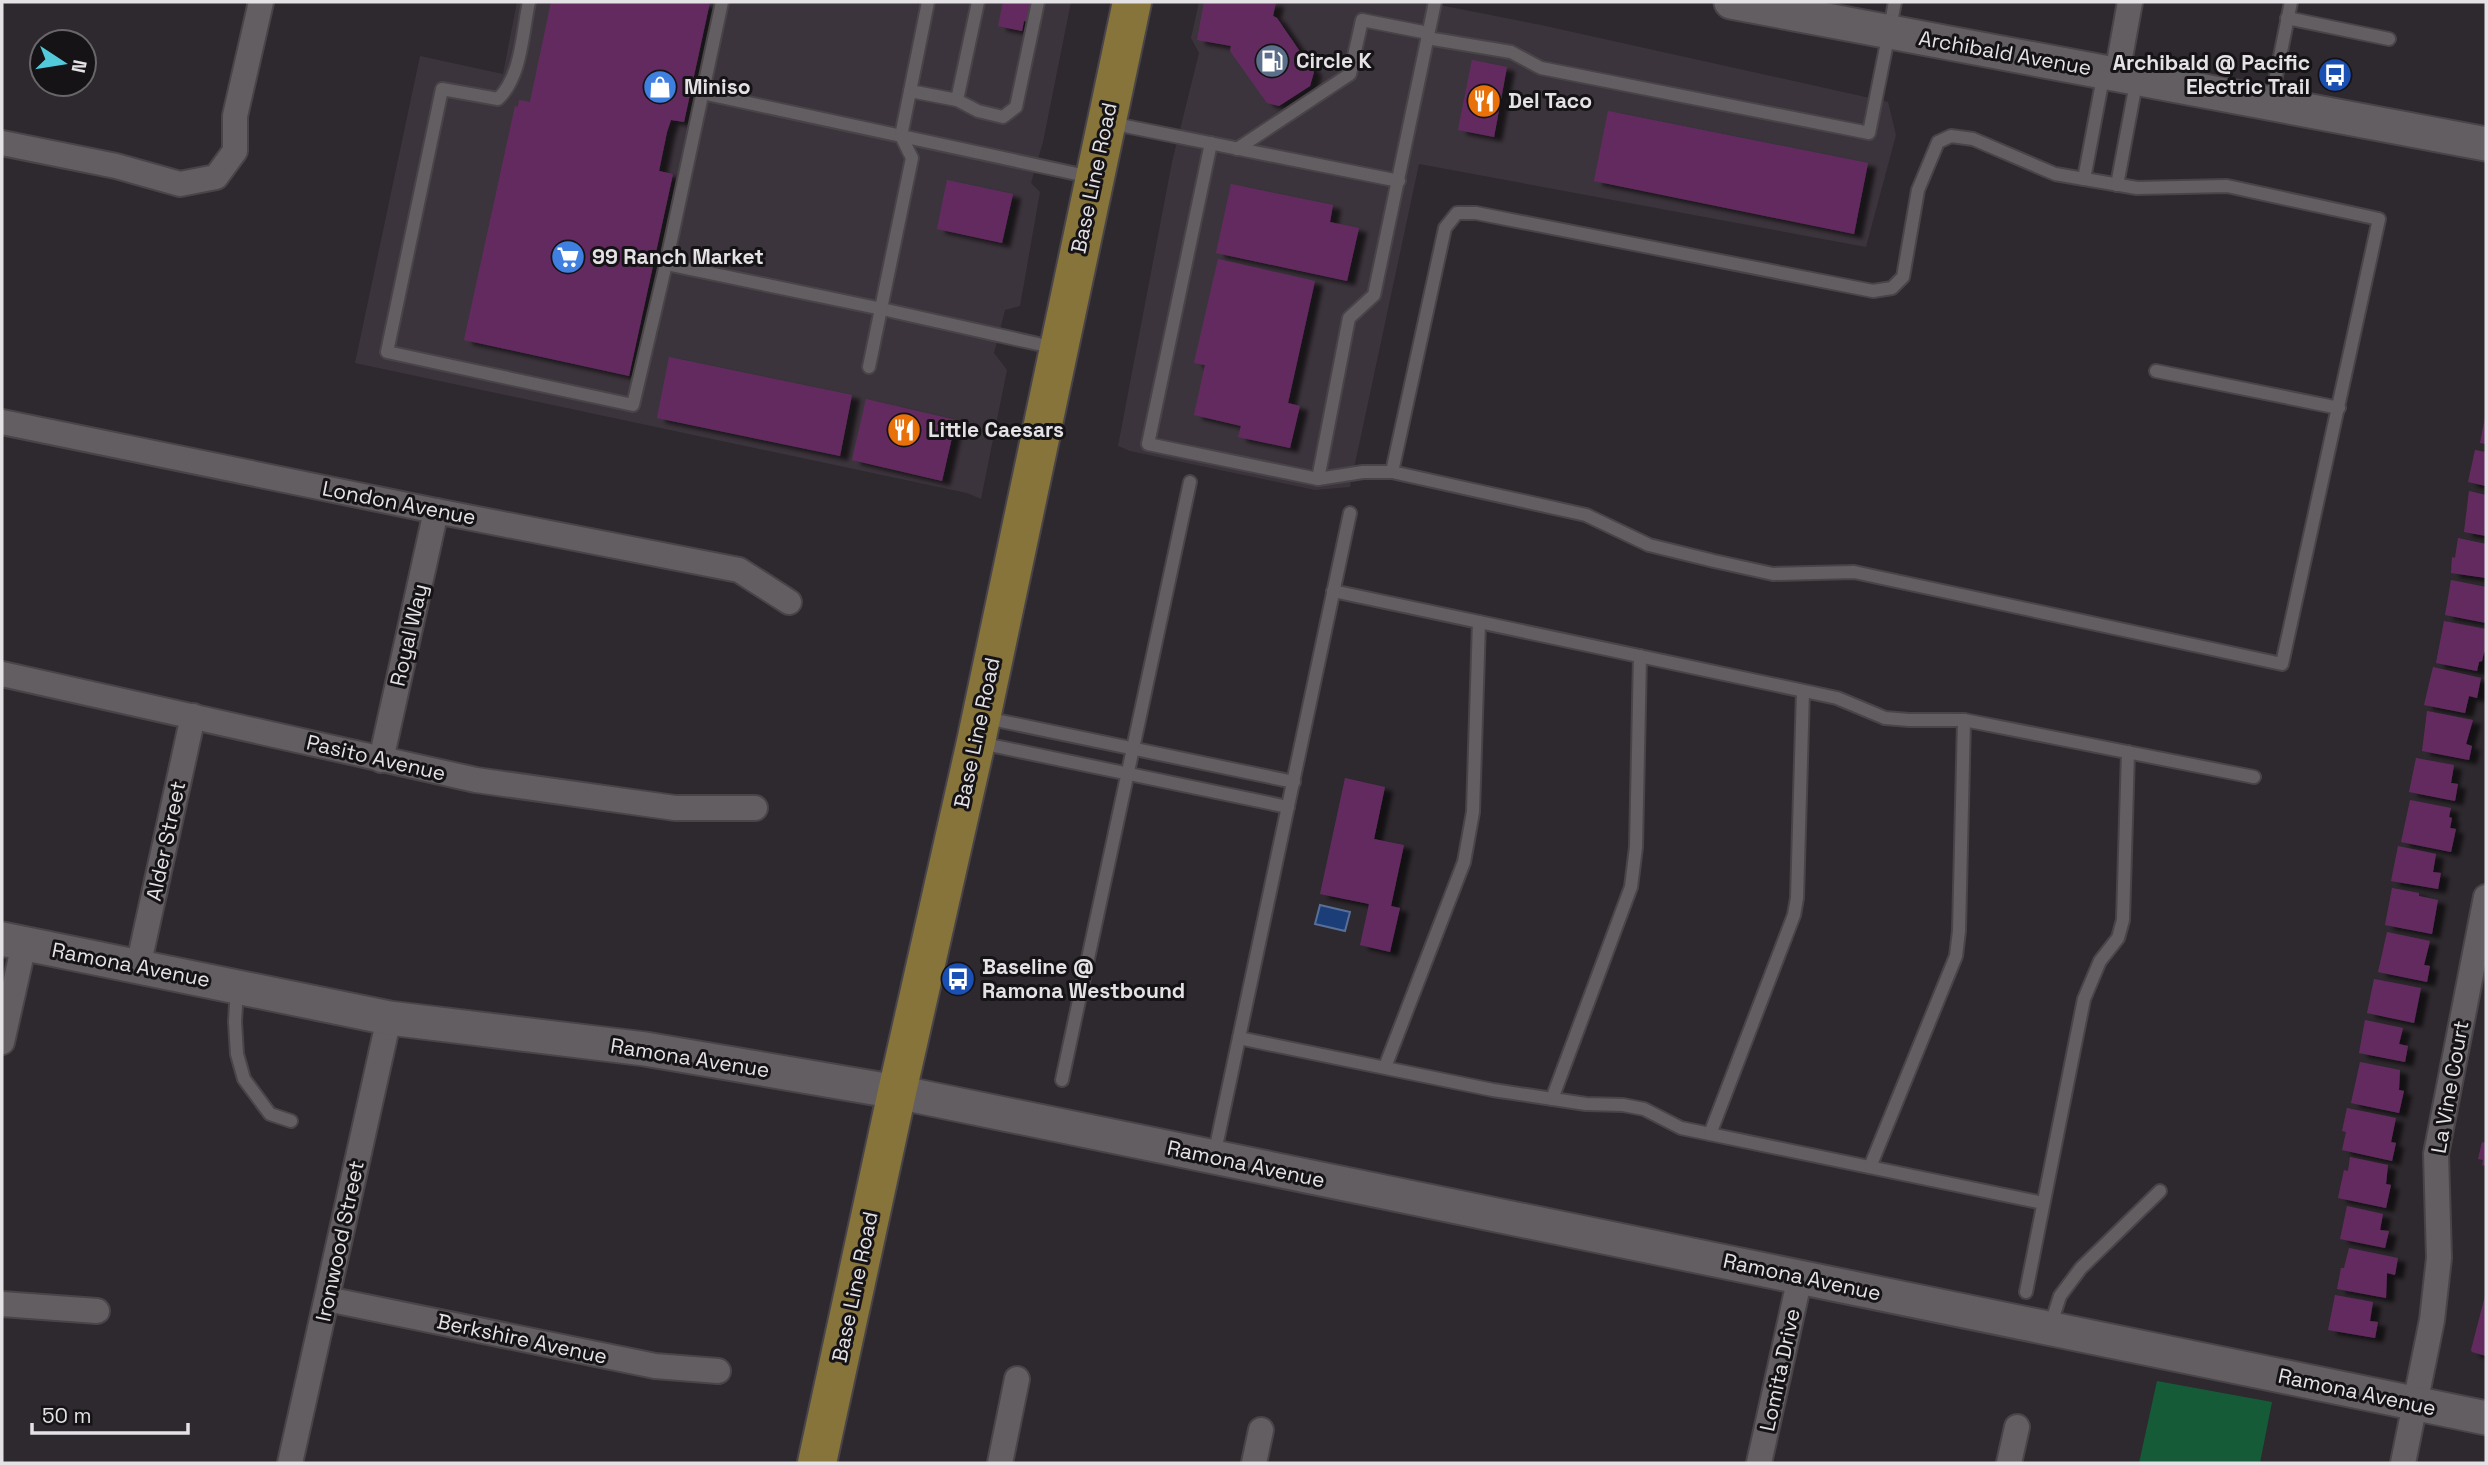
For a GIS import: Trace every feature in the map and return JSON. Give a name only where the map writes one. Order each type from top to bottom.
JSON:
[{"type":"main road","name":"Base Line Road","points":[[817,1463],[978,729],[1132,2]]},
{"type":"street","points":[[2,143],[116,166],[180,184],[216,177],[235,151],[235,116],[261,2]]},
{"type":"street","name":"Archibald Avenue","points":[[1731,2],[1893,17],[2119,74],[2486,145]]},
{"type":"street","points":[[2119,74],[2130,2]]},
{"type":"street","name":"London Avenue","points":[[2,422],[739,570],[789,602]]},
{"type":"street","name":"Royal Way","points":[[381,760],[436,511]]},
{"type":"street","name":"Pasito Avenue","points":[[2,674],[476,780],[675,808],[755,807]]},
{"type":"street","name":"Alder Street","points":[[138,967],[193,716]]},
{"type":"street","name":"La Vine Court","points":[[2403,1463],[2432,1320],[2439,1258],[2436,1154],[2486,897]]},
{"type":"street","points":[[2,1042],[13,941]]},
{"type":"street","name":"Ramona Avenue","points":[[13,941],[388,1018],[645,1049],[897,1092],[2486,1418]]},
{"type":"street","name":"Ironwood Street","points":[[290,1463],[388,1018]]},
{"type":"street","name":"Lomita Drive","points":[[1759,1463],[1800,1277]]},
{"type":"street","name":"Berkshire Avenue","points":[[327,1299],[655,1366],[718,1371]]},
{"type":"street","points":[[2,1304],[97,1311]]},
{"type":"street","points":[[1000,1463],[1017,1379]]},
{"type":"street","points":[[2009,1463],[2017,1427]]},
{"type":"street","points":[[1254,1463],[1261,1430]]},
{"type":"lane","points":[[529,2],[513,79],[506,91],[498,99],[442,89],[387,352],[634,405],[722,2]]},
{"type":"lane","points":[[869,367],[912,158],[901,136],[928,2]]},
{"type":"lane","points":[[957,100],[978,2]]},
{"type":"lane","points":[[910,91],[957,100],[978,111],[1003,117],[1016,107],[1038,2]]},
{"type":"lane","points":[[1318,479],[1349,318],[1374,295],[1435,2]]},
{"type":"lane","points":[[2270,104],[2291,2]]},
{"type":"lane","points":[[1237,149],[1350,74],[1362,20],[1511,52],[1541,68],[1869,133],[1893,17]]},
{"type":"lane","points":[[2287,19],[2389,39]]},
{"type":"lane","points":[[2084,179],[2119,74]]},
{"type":"lane","points":[[2117,185],[2119,74]]},
{"type":"lane","points":[[702,93],[1094,177]]},
{"type":"lane","points":[[1106,122],[1399,181]]},
{"type":"lane","points":[[1210,143],[1148,444],[1318,479],[1363,472],[1392,472],[1586,516],[1649,545],[1726,564],[1773,574],[1854,572],[2283,664],[2379,219],[2227,186],[2137,188],[2055,174],[1973,139],[1951,136],[1938,142],[1918,190],[1902,277],[1892,288],[1873,291],[1476,213],[1457,213],[1445,228],[1392,472]]},
{"type":"lane","points":[[666,264],[1058,349]]},
{"type":"lane","points":[[2156,371],[2339,408]]},
{"type":"lane","points":[[1062,1080],[1190,482]]},
{"type":"lane","points":[[1214,1158],[1350,513]]},
{"type":"lane","points":[[1333,591],[1838,698],[1885,718],[1964,720],[2254,777]]},
{"type":"lane","points":[[1385,1067],[1460,872],[1470,834],[1479,622]]},
{"type":"lane","points":[[1552,1099],[1631,887],[1636,847],[1640,656]]},
{"type":"lane","points":[[1710,1134],[1794,915],[1797,898],[1803,691]]},
{"type":"lane","points":[[1870,1167],[1956,956],[1959,931],[1964,720]]},
{"type":"lane","points":[[978,729],[1133,748],[1294,782]]},
{"type":"lane","points":[[978,729],[1128,774],[1288,807]]},
{"type":"lane","points":[[2026,1292],[2084,999],[2100,961],[2118,938],[2123,920],[2128,752]]},
{"type":"lane","points":[[237,987],[234,1022],[237,1054],[244,1080],[270,1114],[291,1121]]},
{"type":"lane","points":[[1239,1038],[1493,1090],[1644,1109],[1681,1128],[2043,1203]]},
{"type":"lane","points":[[2049,1328],[2060,1296],[2081,1268],[2160,1191]]},
{"type":"shaded area","points":[[517,2],[1071,2],[1043,142],[1031,183],[1040,192],[1020,306],[1005,310],[994,353],[1007,370],[981,499],[967,493],[355,363],[420,56],[503,74]]},
{"type":"shaded area","points":[[1199,2],[1424,2],[1541,25],[1888,102],[1896,135],[1866,247],[1419,164],[1350,487],[1315,490],[1130,451],[1118,446],[1172,162],[1199,53],[1191,38]]},
{"type":"green space","points":[[2157,1381],[2272,1402],[2260,1463],[2139,1463]]},
{"type":"water","points":[[1320,905],[1350,912],[1345,931],[1315,924]]},
{"type":"building","name":"99 Ranch Market","points":[[551,2],[710,2],[684,122],[671,120],[667,132],[659,171],[673,174],[629,376],[464,340],[515,106],[518,107],[519,100],[530,102]]},
{"type":"building","points":[[1003,2],[1032,2],[1028,22],[1024,21],[1022,31],[998,26]]},
{"type":"building","points":[[1204,2],[1276,2],[1273,16],[1314,72],[1310,86],[1279,106],[1267,103],[1230,51],[1231,46],[1197,40]]},
{"type":"building","points":[[1472,60],[1507,67],[1494,137],[1458,130]]},
{"type":"building","points":[[1608,111],[1868,163],[1854,234],[1594,181]]},
{"type":"building","points":[[947,180],[1013,194],[1002,243],[937,229]]},
{"type":"building","points":[[1231,184],[1333,205],[1330,222],[1359,228],[1347,281],[1216,253]]},
{"type":"building","points":[[1218,259],[1315,281],[1288,403],[1300,406],[1290,448],[1238,437],[1241,426],[1194,415],[1205,365],[1194,363]]},
{"type":"building","points":[[669,357],[852,395],[840,456],[657,418]]},
{"type":"building","points":[[866,399],[956,420],[942,481],[852,460]]},
{"type":"building","points":[[2486,418],[2486,444],[2480,443]]},
{"type":"building","points":[[2475,450],[2486,452],[2486,486],[2468,482]]},
{"type":"building","points":[[2469,491],[2486,495],[2486,536],[2464,532]]},
{"type":"building","points":[[2458,538],[2486,544],[2486,578],[2451,573],[2452,557],[2455,558]]},
{"type":"building","points":[[2451,580],[2486,587],[2486,623],[2445,615]]},
{"type":"building","points":[[2444,621],[2486,629],[2486,653],[2484,652],[2482,661],[2479,662],[2477,671],[2436,663]]},
{"type":"building","points":[[2433,667],[2481,678],[2477,698],[2469,696],[2465,713],[2424,705]]},
{"type":"building","points":[[2427,711],[2473,720],[2466,744],[2472,746],[2469,760],[2422,751]]},
{"type":"building","points":[[2416,758],[2454,765],[2451,783],[2458,784],[2455,801],[2409,792]]},
{"type":"building","points":[[1345,778],[1385,787],[1374,839],[1404,845],[1391,906],[1400,908],[1390,952],[1360,945],[1369,904],[1320,894]]},
{"type":"building","points":[[2410,800],[2451,808],[2450,828],[2456,829],[2451,852],[2401,842]]},
{"type":"building","points":[[2398,846],[2436,854],[2433,872],[2441,873],[2438,889],[2391,881]]},
{"type":"building","points":[[2392,888],[2438,900],[2432,934],[2385,925]]},
{"type":"building","points":[[2387,932],[2430,941],[2424,965],[2430,966],[2427,982],[2378,972]]},
{"type":"building","points":[[2374,979],[2421,988],[2414,1023],[2367,1013]]},
{"type":"building","points":[[2365,1020],[2403,1028],[2399,1044],[2408,1046],[2405,1062],[2359,1053]]},
{"type":"building","points":[[2360,1062],[2400,1070],[2399,1090],[2404,1091],[2399,1113],[2351,1103]]},
{"type":"building","points":[[2347,1108],[2396,1118],[2391,1142],[2396,1143],[2392,1161],[2342,1150],[2346,1132],[2342,1131]]},
{"type":"building","points":[[2482,1142],[2486,1143],[2486,1166],[2482,1165],[2483,1160],[2478,1159]]},
{"type":"building","points":[[2350,1157],[2388,1165],[2386,1184],[2391,1185],[2386,1208],[2338,1198],[2344,1170],[2348,1171]]},
{"type":"building","points":[[2347,1206],[2383,1214],[2380,1230],[2389,1231],[2385,1248],[2340,1239]]},
{"type":"building","points":[[2349,1248],[2398,1258],[2395,1275],[2387,1273],[2386,1298],[2337,1289]]},
{"type":"building","points":[[2335,1295],[2373,1302],[2370,1321],[2378,1322],[2375,1338],[2328,1330]]},
{"type":"building","points":[[2486,1296],[2486,1356],[2471,1350]]},
{"type":"place","name":"Circle K","points":[[1272,61]]},
{"type":"place","name":"Archibald @ Pacific Electric Trail","points":[[2335,75]]},
{"type":"place","name":"Miniso","points":[[660,87]]},
{"type":"place","name":"Del Taco","points":[[1484,101]]},
{"type":"place","name":"99 Ranch Market","points":[[568,257]]},
{"type":"place","name":"Little Caesars","points":[[904,430]]},
{"type":"place","name":"Baseline @ Ramona Westbound","points":[[958,979]]}]
